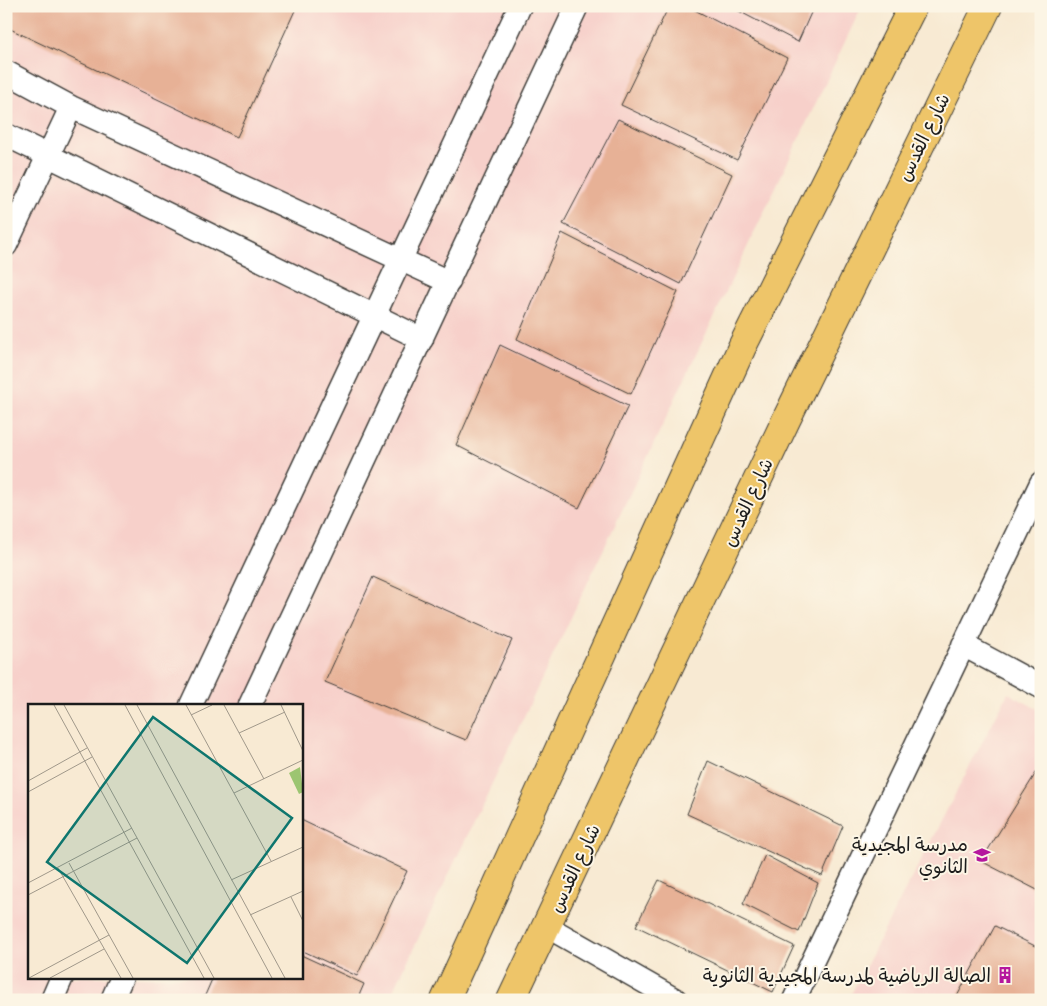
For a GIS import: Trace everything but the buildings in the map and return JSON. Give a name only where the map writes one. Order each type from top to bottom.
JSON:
[{"type":"main road","points":[[445,1000],[742,347],[913,6]]},
{"type":"main road","name":"شارع القدس","points":[[511,1000],[786,420],[988,6]]},
{"type":"street","points":[[191,704],[520,6]]},
{"type":"street","points":[[250,704],[577,6]]},
{"type":"street","points":[[7,74],[71,107],[449,282]]},
{"type":"street","points":[[6,245],[71,107]]},
{"type":"street","points":[[6,135],[422,339]]},
{"type":"street","points":[[794,1000],[1041,483]]},
{"type":"street","points":[[963,645],[1041,687]]},
{"type":"street","points":[[546,926],[676,1000]]},
{"type":"street","points":[[52,1000],[62,978]]},
{"type":"street","points":[[112,1000],[122,978]]},
{"type":"shaded area","points":[[6,6],[862,6],[389,1000],[6,1000]]},
{"type":"shaded area","name":"مدرسة المجيدية الثانوي","points":[[1008,693],[1041,711],[1041,1000],[848,1000]]},
{"type":"place","name":"مدرسة المجيدية الثانوي","points":[[982,855]]},
{"type":"place","name":"الصالة الرياضية لمدرسة المجيدية الثانوية","points":[[1005,975]]}]
